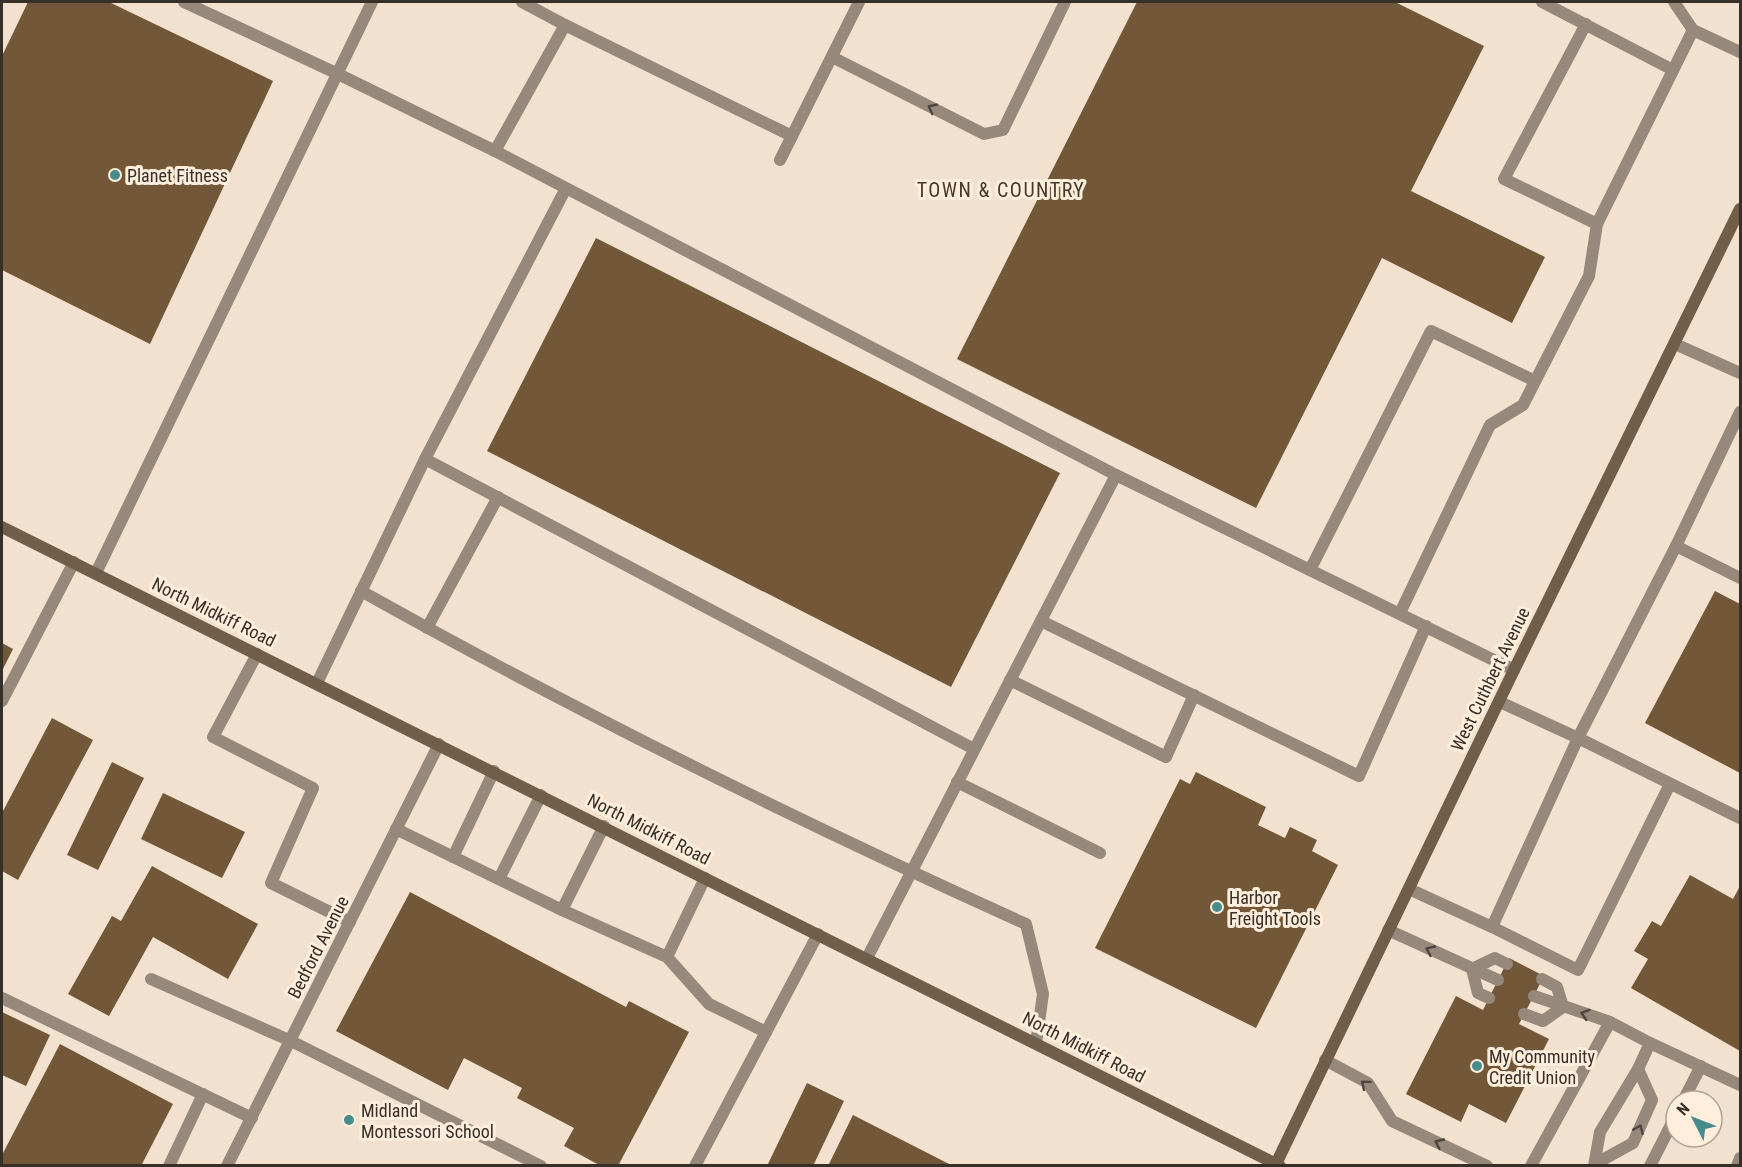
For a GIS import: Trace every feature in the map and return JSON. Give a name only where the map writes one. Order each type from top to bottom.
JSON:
[{"type":"main road","name":"West Cuthbert Avenue","points":[[1277,1165],[1325,1060],[1740,209]]},
{"type":"main road","name":"North Midkiff Road","points":[[2,527],[604,826],[1277,1165]]},
{"type":"street","points":[[184,2],[338,74],[495,152],[1116,475],[1514,670]]},
{"type":"street","points":[[96,573],[372,2]]},
{"type":"street","points":[[780,160],[859,2]]},
{"type":"street","points":[[832,57],[984,134],[1003,130],[1065,2]]},
{"type":"street","points":[[1542,2],[1673,70]]},
{"type":"street","points":[[1674,2],[1693,30],[1740,52]]},
{"type":"street","points":[[529,3],[565,25],[792,136]]},
{"type":"street","points":[[1586,24],[1504,179],[1597,224]]},
{"type":"street","points":[[495,152],[565,25]]},
{"type":"street","points":[[1400,613],[1490,425],[1523,405],[1589,276],[1597,224],[1693,30]]},
{"type":"street","points":[[317,683],[425,459],[565,190]]},
{"type":"street","points":[[1310,570],[1431,331],[1535,381]]},
{"type":"street","points":[[1675,344],[1740,373]]},
{"type":"street","points":[[1492,927],[1578,738],[1676,546],[1740,412]]},
{"type":"street","points":[[425,459],[974,749]]},
{"type":"street","points":[[867,958],[1116,475]]},
{"type":"street","points":[[427,628],[498,497]]},
{"type":"street","points":[[1676,546],[1740,578]]},
{"type":"street","points":[[2,701],[74,562]]},
{"type":"street","points":[[361,591],[463,648],[782,810],[1026,924],[1043,994],[1036,1043]]},
{"type":"street","points":[[1041,621],[1359,776],[1426,626]]},
{"type":"street","points":[[257,654],[213,737],[313,788],[271,883],[350,922]]},
{"type":"street","points":[[1010,680],[1166,757],[1194,696]]},
{"type":"street","points":[[1500,702],[1740,818]]},
{"type":"street","name":"Bedford Avenue","points":[[227,1166],[439,744]]},
{"type":"street","points":[[453,857],[494,771]]},
{"type":"street","points":[[957,782],[1100,853]]},
{"type":"street","points":[[1409,890],[1492,927],[1578,970],[1670,784]]},
{"type":"street","points":[[499,879],[541,795]]},
{"type":"street","points":[[562,910],[604,826]]},
{"type":"street","points":[[396,829],[562,910],[667,957],[709,1004],[766,1032]]},
{"type":"street","points":[[667,957],[705,878]]},
{"type":"street","points":[[1388,930],[1498,980]]},
{"type":"street","points":[[695,1166],[818,934]]},
{"type":"street","points":[[1472,969],[1495,958],[1507,964]]},
{"type":"street","points":[[1472,969],[1478,993],[1489,998]]},
{"type":"street","points":[[151,979],[291,1041],[541,1166]]},
{"type":"street","points":[[1542,979],[1557,987],[1563,1007]]},
{"type":"street","points":[[1534,996],[1610,1022],[1740,1085]]},
{"type":"street","points":[[2,998],[252,1118]]},
{"type":"street","points":[[1524,1014],[1543,1021],[1563,1007]]},
{"type":"street","points":[[1531,1166],[1610,1022]]},
{"type":"street","points":[[1594,1165],[1600,1132],[1638,1069],[1650,1043]]},
{"type":"street","points":[[1325,1060],[1368,1083],[1392,1121],[1487,1166]]},
{"type":"street","points":[[1689,1089],[1701,1066]]},
{"type":"street","points":[[1594,1165],[1633,1143],[1652,1100],[1638,1069]]},
{"type":"street","points":[[169,1166],[203,1094]]},
{"type":"street","points":[[1650,1166],[1664,1139]]},
{"type":"street","points":[[1737,1166],[1740,1158]]},
{"type":"building","name":"Planet Fitness","points":[[28,2],[109,2],[273,81],[150,344],[2,270],[2,56]]},
{"type":"building","points":[[1137,2],[1395,2],[1484,46],[1411,191],[1545,257],[1512,323],[1382,258],[1256,508],[957,359]]},
{"type":"building","points":[[596,238],[1060,473],[951,687],[487,451]]},
{"type":"building","points":[[1715,591],[1740,604],[1740,773],[1645,723]]},
{"type":"building","points":[[2,643],[13,649],[2,671]]},
{"type":"building","points":[[52,718],[93,740],[18,880],[2,871],[2,813]]},
{"type":"building","points":[[112,762],[144,778],[98,870],[67,855]]},
{"type":"building","name":"Harbor Freight Tools","points":[[1196,772],[1266,807],[1258,825],[1285,838],[1290,827],[1317,840],[1312,851],[1338,865],[1256,1028],[1095,948],[1180,779],[1190,784]]},
{"type":"building","points":[[163,793],[245,832],[222,878],[141,839]]},
{"type":"building","points":[[152,866],[258,924],[228,979],[153,937],[109,1016],[68,994],[112,916],[121,921]]},
{"type":"building","points":[[1690,875],[1733,899],[1740,886],[1740,1051],[1631,988],[1648,959],[1634,951],[1652,921],[1661,926]]},
{"type":"building","points":[[410,892],[626,1007],[629,1001],[689,1032],[618,1166],[601,1166],[564,1146],[574,1128],[517,1098],[522,1088],[464,1058],[448,1090],[336,1031]]},
{"type":"building","name":"My Community Credit Union","points":[[1509,958],[1544,976],[1519,1024],[1549,1039],[1506,1123],[1469,1104],[1461,1122],[1406,1094],[1456,996],[1483,1010]]},
{"type":"building","points":[[2,1012],[50,1035],[26,1086],[2,1075]]},
{"type":"building","points":[[60,1044],[173,1104],[141,1166],[2,1166],[2,1155]]},
{"type":"building","points":[[807,1083],[844,1101],[813,1166],[767,1166]]},
{"type":"building","points":[[853,1115],[953,1166],[828,1166]]},
{"type":"place","name":"Planet Fitness","points":[[115,175]]},
{"type":"place","name":"Harbor Freight Tools","points":[[1217,907]]},
{"type":"place","name":"My Community Credit Union","points":[[1477,1066]]},
{"type":"place","name":"Midland Montessori School","points":[[349,1120]]},
{"type":"district","name":"TOWN & COUNTRY","points":[[1001,190]]}]
